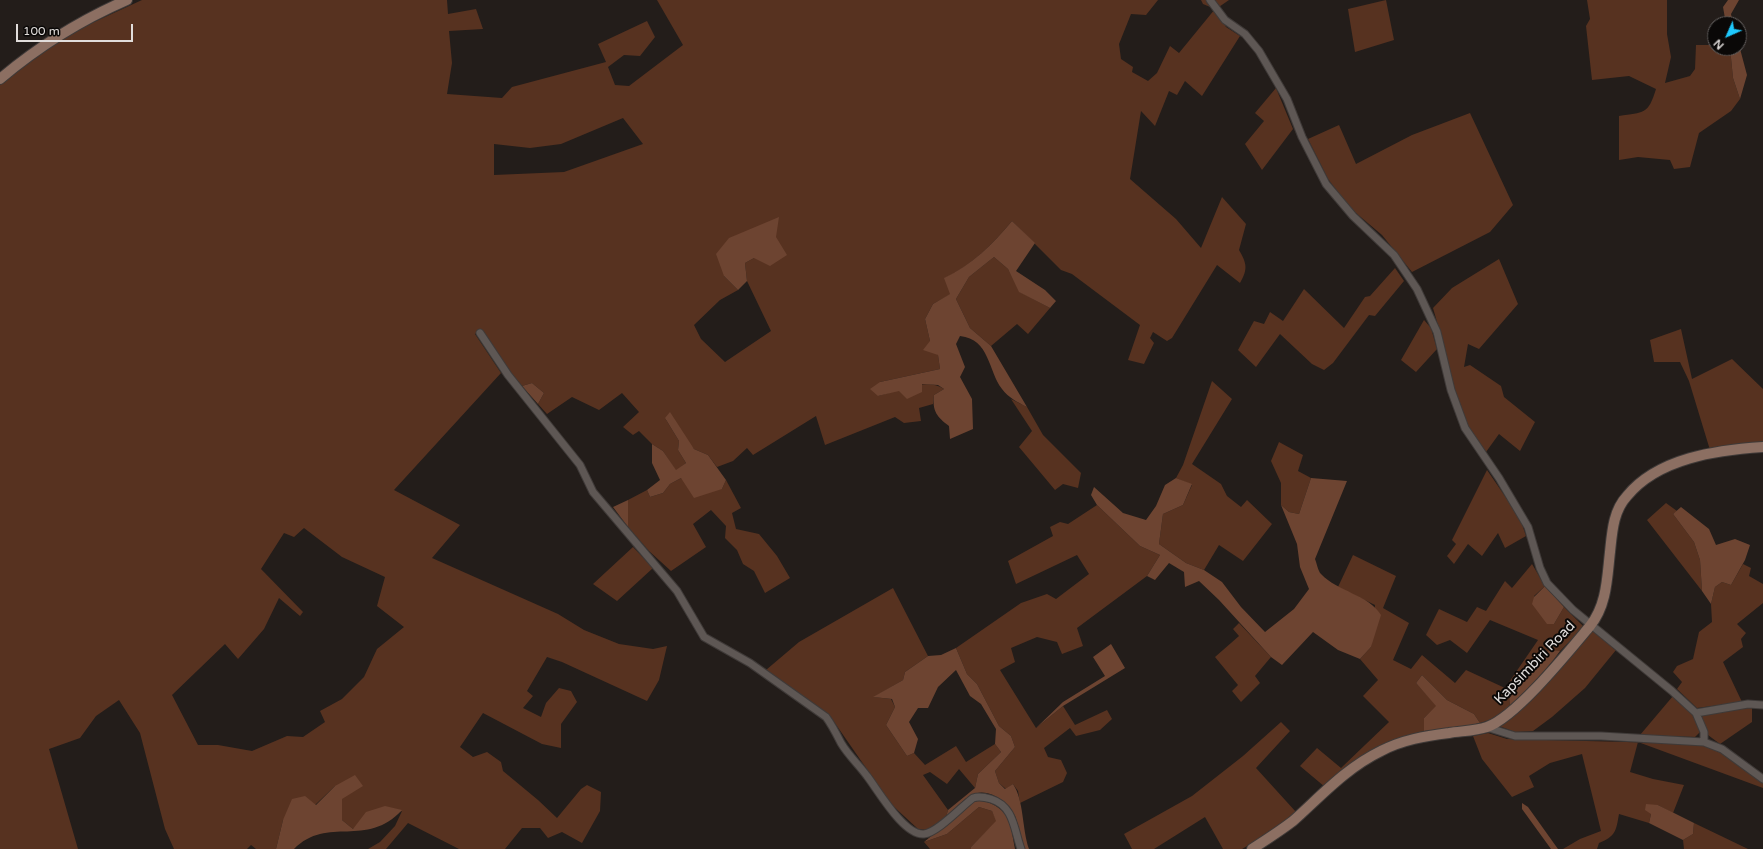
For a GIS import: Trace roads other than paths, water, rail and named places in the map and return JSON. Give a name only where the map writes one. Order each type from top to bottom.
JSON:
[{"type":"street","points":[[0,79],[51,40],[89,17],[127,0]]},
{"type":"street","points":[[1210,0],[1225,20],[1245,34],[1259,51],[1286,99],[1302,137],[1326,184],[1353,216],[1394,255],[1417,289],[1437,332],[1451,390],[1465,428],[1499,478],[1528,527],[1540,568],[1547,583],[1573,610],[1672,691],[1696,713],[1704,732],[1704,742]]},
{"type":"street","points":[[480,333],[508,375],[580,465],[593,492],[677,591],[704,637],[750,663],[826,716],[834,727],[844,747],[871,781],[883,801],[895,815],[913,830],[921,834],[931,831],[972,798],[980,796],[997,801],[1008,810],[1012,818],[1021,849]]},
{"type":"street","name":"Kapsimbiri Road","points":[[1252,849],[1292,821],[1339,778],[1380,751],[1407,740],[1486,727],[1494,723],[1517,705],[1591,624],[1602,605],[1613,528],[1617,512],[1626,496],[1657,471],[1691,458],[1763,447]]},
{"type":"street","points":[[1696,713],[1748,704],[1763,705]]},
{"type":"street","points":[[1486,727],[1515,736],[1601,736],[1704,742],[1722,749],[1763,779]]}]
